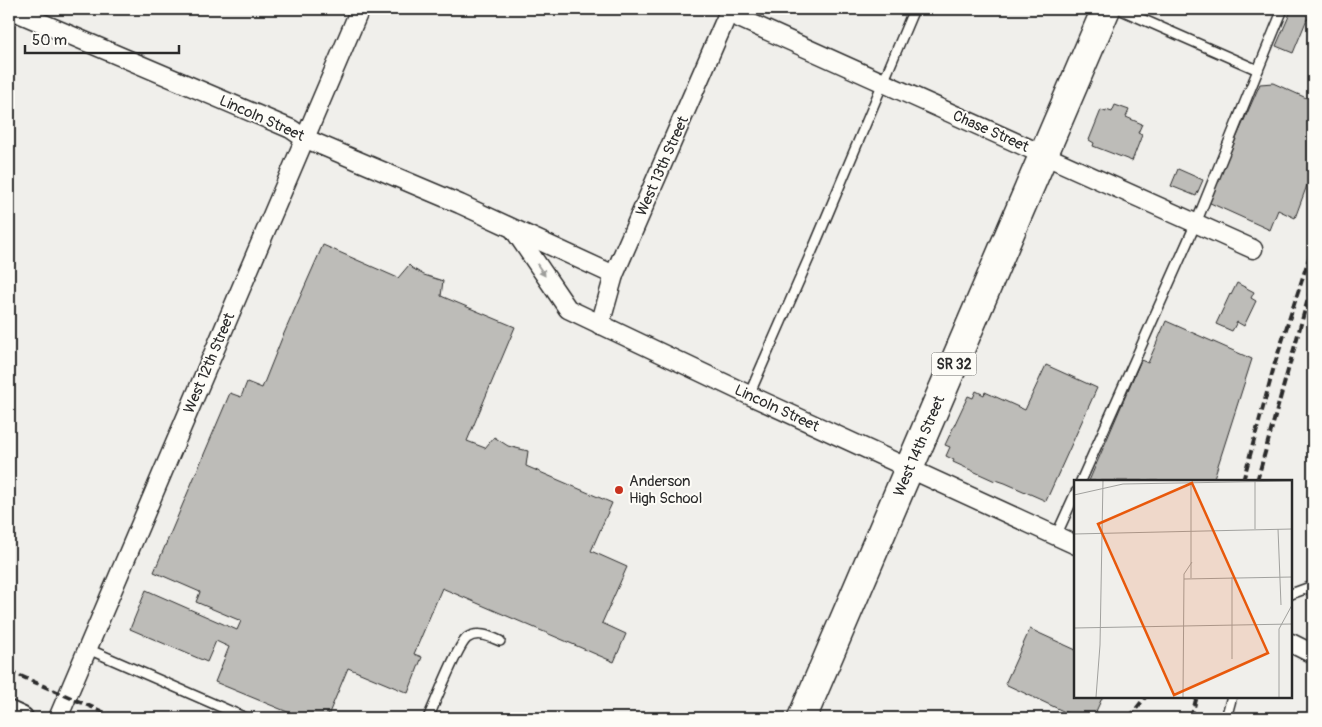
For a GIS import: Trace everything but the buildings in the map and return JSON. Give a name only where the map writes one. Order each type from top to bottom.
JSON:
[{"type":"main road","name":"West 14th Street","points":[[802,718],[1106,9]]},
{"type":"street","name":"Lincoln Street","points":[[9,9],[291,129],[304,138],[460,204],[614,276]]},
{"type":"street","name":"West 12th Street","points":[[58,718],[360,9]]},
{"type":"street","name":"Chase Street","points":[[729,11],[1253,249]]},
{"type":"street","name":"West 13th Street","points":[[600,325],[614,276],[729,11]]},
{"type":"street","name":"Lincoln Street","points":[[513,229],[568,310],[1074,545]]},
{"type":"street","points":[[1292,644],[1313,654]]},
{"type":"street","points":[[9,712],[22,718]]},
{"type":"lane","points":[[749,395],[914,9]]},
{"type":"lane","points":[[1119,9],[1258,70]]},
{"type":"lane","points":[[1081,480],[1196,223],[1283,9]]},
{"type":"lane","points":[[1056,536],[1074,496]]},
{"type":"lane","points":[[1292,594],[1313,586]]},
{"type":"lane","points":[[428,718],[459,648],[467,638],[479,634],[500,641]]},
{"type":"lane","points":[[88,649],[246,718]]},
{"type":"lane","points":[[1226,718],[1232,697]]},
{"type":"railway","points":[[1243,480],[1275,363],[1313,246]]},
{"type":"railway","points":[[1257,480],[1313,281]]},
{"type":"railway","points":[[9,671],[117,718]]},
{"type":"railway","points":[[1129,718],[1145,697]]},
{"type":"railway","points":[[1191,718],[1197,697]]},
{"type":"place","name":"Anderson High School","points":[[619,490]]}]
